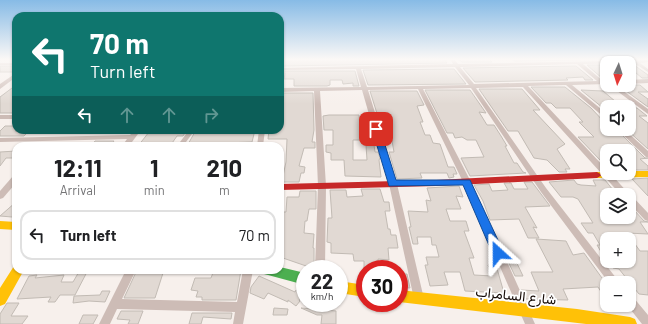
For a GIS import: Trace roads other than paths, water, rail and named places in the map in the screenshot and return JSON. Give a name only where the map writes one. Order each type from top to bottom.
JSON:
[{"type":"street","points":[[360,74],[393,184],[419,299]]},
{"type":"street","points":[[464,74],[535,177],[609,276]]},
{"type":"street","points":[[0,86],[12,78]]},
{"type":"street","points":[[636,82],[648,81]]},
{"type":"street","points":[[284,90],[600,82]]},
{"type":"street","points":[[568,84],[600,111]]},
{"type":"street","points":[[524,85],[600,168]]},
{"type":"street","points":[[420,87],[467,182],[530,324]]},
{"type":"street","points":[[317,89],[322,186],[320,260]]},
{"type":"street","points":[[621,92],[648,112]]},
{"type":"street","points":[[0,117],[12,117]]},
{"type":"street","points":[[0,140],[132,136]]},
{"type":"street","points":[[128,142],[132,136]]},
{"type":"street","points":[[628,136],[648,155]]},
{"type":"street","points":[[48,142],[52,138]]},
{"type":"street","points":[[636,175],[648,174]]},
{"type":"street","points":[[284,187],[467,182],[535,177],[600,176]]},
{"type":"street","points":[[611,180],[619,188]]},
{"type":"street","points":[[0,196],[12,182]]},
{"type":"street","points":[[636,205],[648,218]]},
{"type":"street","points":[[0,225],[12,226]]},
{"type":"street","points":[[0,300],[16,274]]},
{"type":"street","points":[[104,324],[129,274]]},
{"type":"street","points":[[238,324],[247,274]]},
{"type":"street","points":[[283,274],[296,278]]},
{"type":"street","name":"شارع السامراب","points":[[408,297],[577,316],[630,324]]},
{"type":"street","points":[[114,304],[241,307]]},
{"type":"street","points":[[636,308],[648,323]]}]
